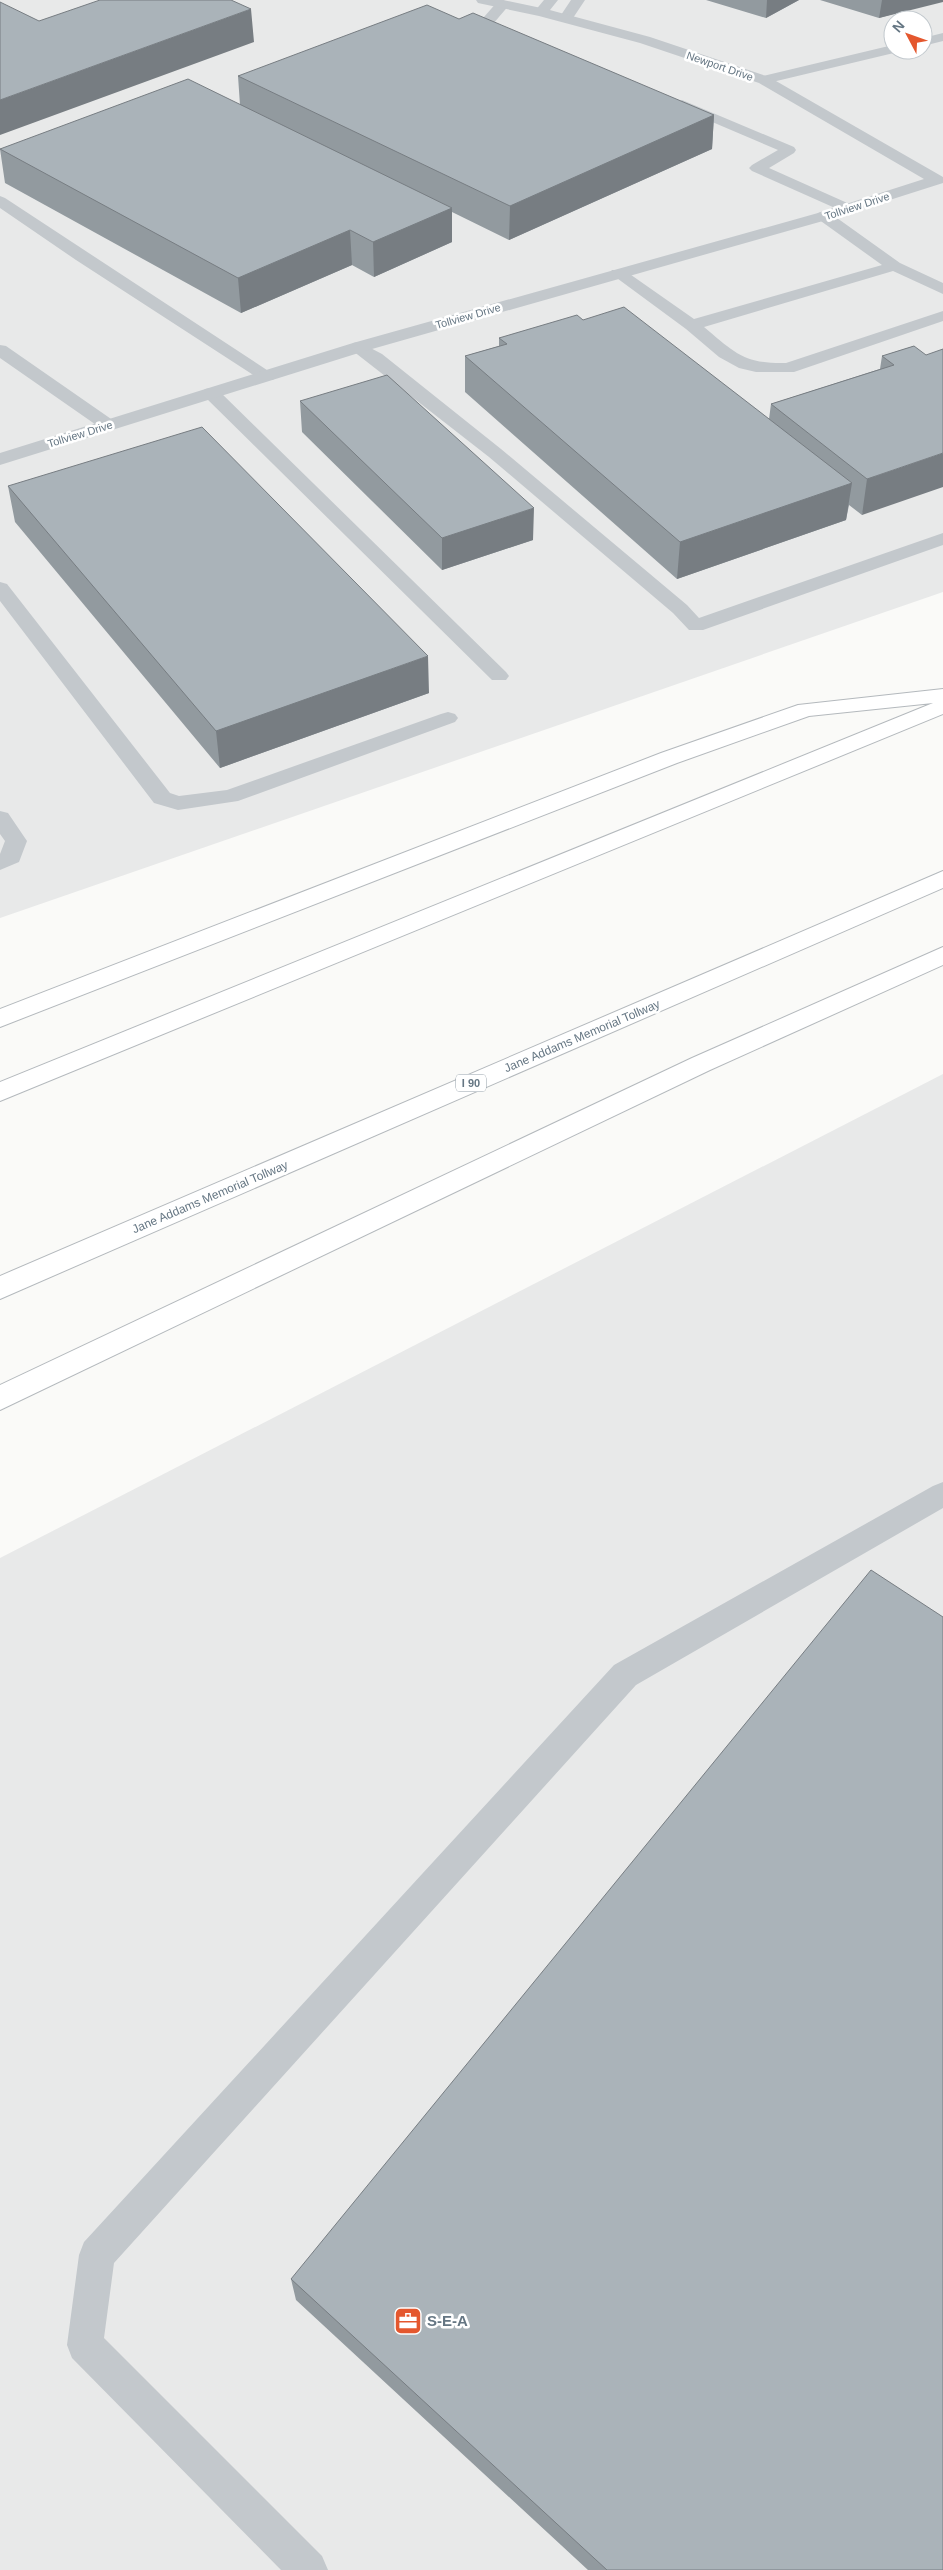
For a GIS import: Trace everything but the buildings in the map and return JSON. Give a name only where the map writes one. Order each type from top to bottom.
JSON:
[{"type":"highway","points":[[0,1018],[669,758],[806,710],[943,695]]},
{"type":"highway","points":[[0,1092],[943,706]]},
{"type":"highway","name":"Jane Addams Memorial Tollway","points":[[0,1288],[943,878]]},
{"type":"highway","points":[[0,1398],[701,1064],[943,955]]},
{"type":"street","name":"Newport Drive","points":[[484,0],[566,18],[645,40],[764,80],[940,181]]},
{"type":"street","name":"Tollview Drive","points":[[0,459],[359,347],[849,209],[940,181]]},
{"type":"lane","points":[[541,12],[551,0]]},
{"type":"lane","points":[[566,18],[578,0]]},
{"type":"lane","points":[[504,4],[484,25],[527,41]]},
{"type":"lane","points":[[764,80],[883,51]]},
{"type":"lane","points":[[669,99],[758,135],[789,150],[757,168],[849,209]]},
{"type":"lane","points":[[0,201],[82,257],[267,376]]},
{"type":"lane","points":[[824,216],[894,266],[943,289]]},
{"type":"lane","points":[[692,325],[894,266]]},
{"type":"lane","points":[[618,273],[692,325],[732,359],[745,366],[763,370],[788,368],[943,316]]},
{"type":"lane","points":[[359,347],[376,358],[494,453],[680,609],[696,626],[943,539]]},
{"type":"lane","points":[[0,350],[108,425]]},
{"type":"lane","points":[[211,393],[499,676]]},
{"type":"lane","points":[[0,588],[162,798],[178,803],[230,796],[448,718]]},
{"type":"lane","points":[[0,818],[16,841],[11,857],[0,863]]},
{"type":"lane","points":[[308,2570],[85,2345],[97,2255],[625,1675],[943,1494]]},
{"type":"shaded area","points":[[0,0],[943,0],[943,592],[0,918]]},
{"type":"shaded area","points":[[943,1074],[943,2570],[0,2570],[0,1558]]},
{"type":"place","name":"S-E-A","points":[[408,2321]]}]
